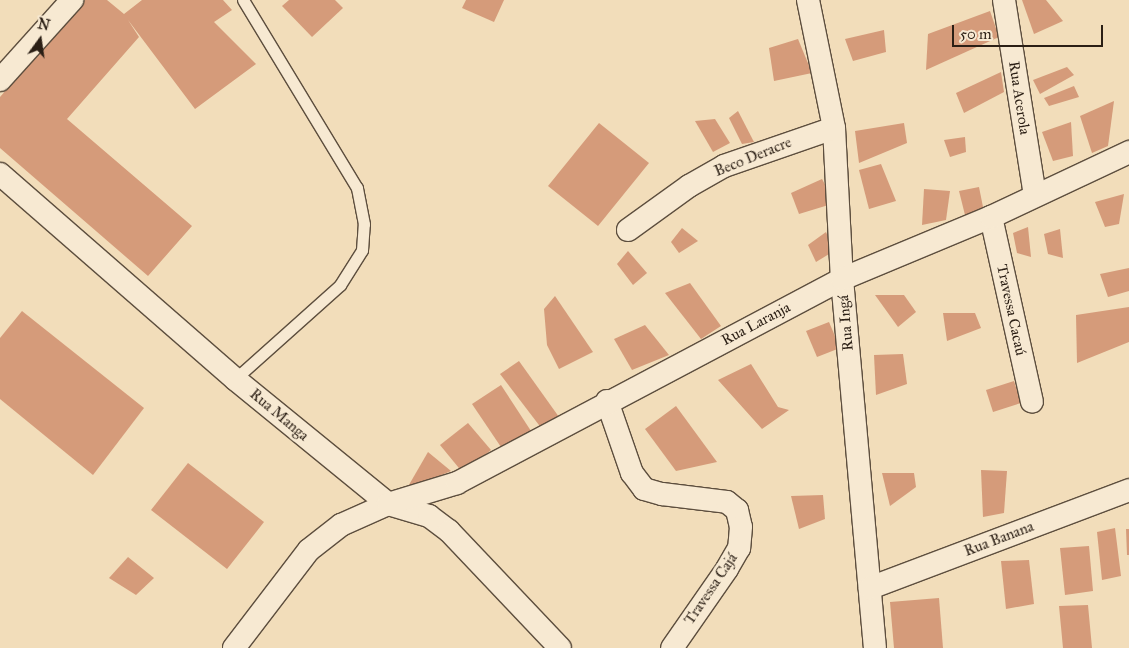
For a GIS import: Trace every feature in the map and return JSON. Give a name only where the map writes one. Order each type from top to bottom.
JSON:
[{"type":"street","points":[[0,80],[72,0]]},
{"type":"street","name":"Rua Ingá","points":[[808,0],[834,128],[842,279],[875,648]]},
{"type":"street","name":"Rua Acerola","points":[[1004,0],[1034,196]]},
{"type":"street","name":"Beco Deracre","points":[[628,230],[689,186],[724,166],[834,128]]},
{"type":"street","name":"Rua Laranja","points":[[234,648],[309,550],[342,525],[388,504],[457,483],[607,401],[842,279],[991,217],[1128,155]]},
{"type":"street","name":"Rua Manga","points":[[0,174],[235,378],[388,504],[429,516],[450,531],[560,648]]},
{"type":"street","name":"Travessa Cacaú","points":[[991,217],[1032,402]]},
{"type":"street","name":"Travessa Cajá","points":[[607,401],[632,473],[644,489],[662,494],[727,502],[737,510],[742,527],[739,548],[727,569],[672,648]]},
{"type":"street","name":"Rua Banana","points":[[870,588],[1129,490]]},
{"type":"lane","points":[[235,378],[340,285],[362,250],[364,224],[357,188],[243,0]]},
{"type":"building","points":[[85,0],[107,0],[124,14],[142,0],[223,0],[232,10],[214,22],[256,64],[195,109],[128,20],[139,37],[67,119],[192,226],[148,276],[0,148],[0,97]]},
{"type":"building","points":[[289,0],[335,0],[343,8],[312,37],[282,6]]},
{"type":"building","points":[[466,0],[504,0],[494,22],[462,8]]},
{"type":"building","points":[[1022,0],[1046,0],[1063,21],[1034,34]]},
{"type":"building","points":[[990,11],[999,37],[926,70],[928,34]]},
{"type":"building","points":[[884,30],[886,52],[853,61],[845,39]]},
{"type":"building","points":[[798,39],[812,73],[774,81],[769,48]]},
{"type":"building","points":[[1067,67],[1074,75],[1040,94],[1033,80]]},
{"type":"building","points":[[1001,72],[1004,92],[964,113],[956,93]]},
{"type":"building","points":[[1074,86],[1079,97],[1049,106],[1044,98]]},
{"type":"building","points":[[1114,101],[1108,146],[1092,153],[1080,116]]},
{"type":"building","points":[[738,111],[754,142],[742,144],[729,118]]},
{"type":"building","points":[[715,119],[730,143],[713,152],[695,121]]},
{"type":"building","points":[[1071,122],[1073,156],[1053,161],[1042,132]]},
{"type":"building","points":[[599,123],[649,163],[598,226],[548,186]]},
{"type":"building","points":[[904,123],[907,143],[859,163],[855,131]]},
{"type":"building","points":[[965,137],[966,152],[950,157],[944,140]]},
{"type":"building","points":[[881,164],[896,201],[869,209],[859,170]]},
{"type":"building","points":[[822,179],[835,203],[799,214],[791,193]]},
{"type":"building","points":[[979,187],[984,212],[966,219],[959,191]]},
{"type":"building","points":[[924,189],[950,191],[946,220],[922,225]]},
{"type":"building","points":[[1124,194],[1119,224],[1105,227],[1095,202]]},
{"type":"building","points":[[1028,227],[1031,257],[1017,253],[1013,233]]},
{"type":"building","points":[[682,228],[698,241],[679,253],[671,242]]},
{"type":"building","points":[[1060,229],[1063,258],[1048,254],[1044,234]]},
{"type":"building","points":[[826,232],[834,251],[816,262],[808,245]]},
{"type":"building","points":[[628,251],[647,273],[633,285],[617,264]]},
{"type":"building","points":[[1129,268],[1129,291],[1108,297],[1100,274]]},
{"type":"building","points":[[690,283],[721,326],[701,339],[665,293]]},
{"type":"building","points":[[875,295],[904,295],[916,312],[898,327]]},
{"type":"building","points":[[555,296],[593,352],[559,369],[547,345],[544,309]]},
{"type":"building","points":[[1129,307],[1129,342],[1077,363],[1076,315]]},
{"type":"building","points":[[22,311],[144,408],[93,475],[0,399],[0,338]]},
{"type":"building","points":[[943,313],[975,313],[981,328],[947,341]]},
{"type":"building","points":[[829,322],[840,348],[817,357],[806,331]]},
{"type":"building","points":[[645,325],[669,355],[632,370],[614,339]]},
{"type":"building","points":[[903,354],[907,384],[876,395],[874,355]]},
{"type":"building","points":[[519,361],[559,417],[542,429],[500,374]]},
{"type":"building","points":[[751,364],[778,407],[789,410],[762,429],[718,380]]},
{"type":"building","points":[[1014,381],[1021,403],[993,412],[986,390]]},
{"type":"building","points":[[501,385],[531,431],[503,450],[472,404]]},
{"type":"building","points":[[676,406],[717,462],[676,471],[645,429]]},
{"type":"building","points":[[468,423],[491,450],[463,473],[440,445]]},
{"type":"building","points":[[428,452],[451,471],[406,490]]},
{"type":"building","points":[[188,463],[264,522],[227,569],[151,510]]},
{"type":"building","points":[[981,470],[1007,471],[1004,513],[983,517]]},
{"type":"building","points":[[882,473],[914,473],[916,487],[890,506]]},
{"type":"building","points":[[823,495],[825,519],[799,529],[791,496]]},
{"type":"building","points":[[1115,528],[1121,576],[1102,580],[1097,532]]},
{"type":"building","points":[[1126,529],[1129,529],[1129,555],[1127,555]]},
{"type":"building","points":[[1089,546],[1093,591],[1065,595],[1060,548]]},
{"type":"building","points":[[128,557],[154,578],[136,595],[109,578]]},
{"type":"building","points":[[1029,560],[1034,604],[1006,609],[1001,561]]},
{"type":"building","points":[[939,598],[943,648],[894,648],[890,602]]},
{"type":"building","points":[[1088,605],[1092,648],[1063,648],[1059,606]]}]
